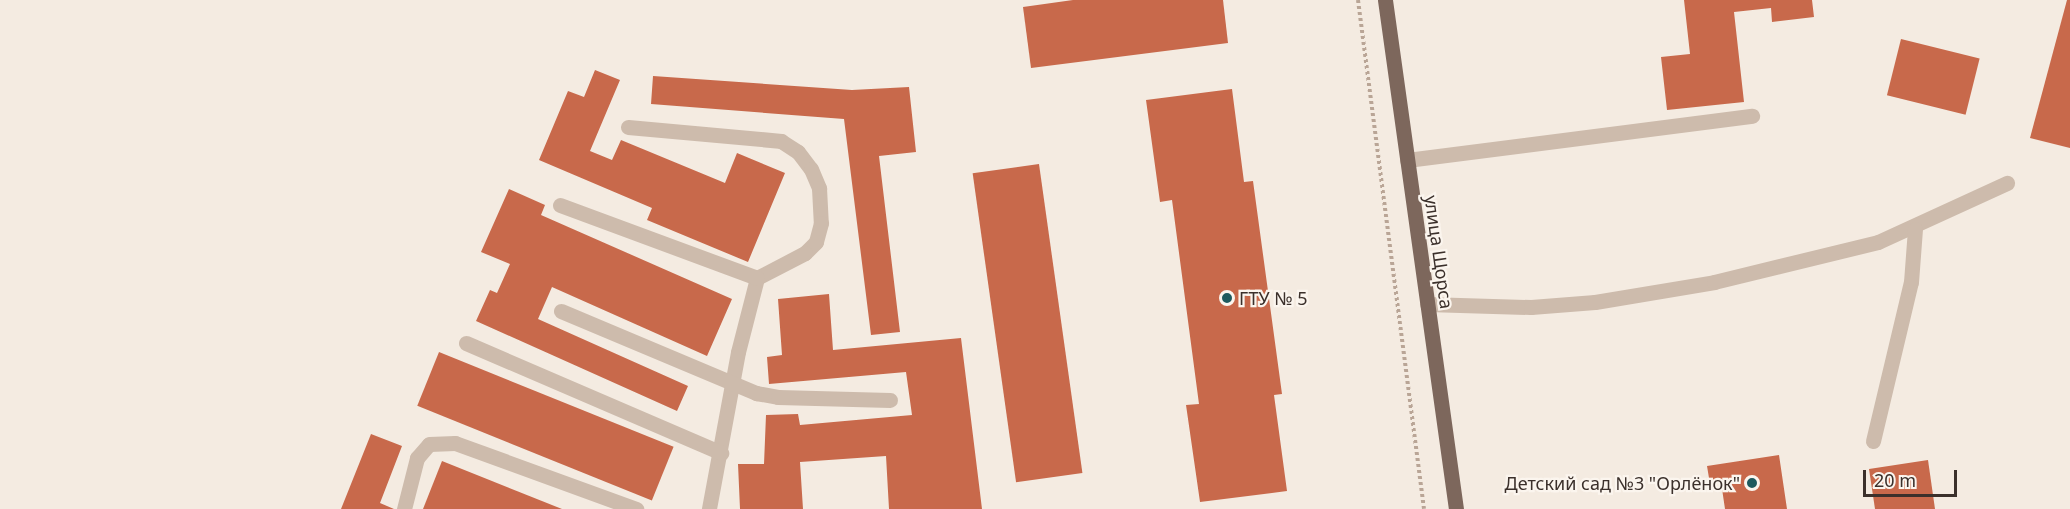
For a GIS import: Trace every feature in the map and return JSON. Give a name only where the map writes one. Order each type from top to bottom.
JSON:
[{"type":"main road","name":"улица Щорса","points":[[1384,0],[1456,509]]},
{"type":"lane","points":[[1407,160],[1752,116]]},
{"type":"lane","points":[[560,205],[757,278],[797,258],[816,242],[821,223],[819,188],[811,169],[798,152],[781,141],[628,127]]},
{"type":"lane","points":[[1427,304],[1531,307],[1606,300],[1714,282],[1878,242],[1914,229],[2007,183]]},
{"type":"lane","points":[[1873,441],[1911,282],[1914,229]]},
{"type":"lane","points":[[709,509],[757,278]]},
{"type":"lane","points":[[561,311],[733,385],[778,397],[890,400]]},
{"type":"lane","points":[[466,343],[721,453]]},
{"type":"lane","points":[[404,509],[417,458],[429,444],[455,443],[636,509]]},
{"type":"path","points":[[1358,0],[1424,509]]},
{"type":"building","points":[[1073,0],[1223,0],[1228,43],[1031,68],[1023,7]]},
{"type":"building","points":[[1684,0],[1812,0],[1814,17],[1772,22],[1771,8],[1734,12],[1744,102],[1667,110],[1661,57],[1690,54]]},
{"type":"building","points":[[2067,0],[2070,0],[2070,148],[2030,138]]},
{"type":"building","points":[[1901,39],[1980,59],[1966,115],[1887,95]]},
{"type":"building","points":[[595,70],[620,80],[590,151],[612,160],[621,140],[725,183],[737,153],[785,173],[748,262],[647,220],[652,208],[539,160],[568,91],[584,97]]},
{"type":"building","points":[[653,76],[852,90],[909,87],[916,152],[879,156],[900,332],[871,335],[844,119],[651,104]]},
{"type":"building","name":"ГТУ № 5","points":[[1232,89],[1244,182],[1253,181],[1282,394],[1274,395],[1287,491],[1200,502],[1186,405],[1199,404],[1172,200],[1160,202],[1146,100]]},
{"type":"building","points":[[1039,164],[1082,473],[1016,482],[973,173]]},
{"type":"building","points":[[509,189],[545,205],[541,215],[732,299],[707,356],[552,287],[538,319],[688,386],[677,411],[476,321],[490,290],[497,293],[510,264],[481,252]]},
{"type":"building","points":[[829,294],[833,350],[961,338],[982,509],[889,509],[886,456],[800,462],[803,509],[740,509],[738,464],[764,464],[766,415],[798,414],[800,425],[912,415],[906,372],[769,384],[767,357],[782,355],[778,299]]},
{"type":"building","points":[[439,352],[674,447],[652,501],[417,406]]},
{"type":"building","points":[[371,434],[402,446],[380,503],[394,509],[341,509]]},
{"type":"building","name":"Детский сад №3 \"Орлёнок\"","points":[[1779,455],[1787,509],[1725,509],[1721,482],[1710,484],[1707,466]]},
{"type":"building","points":[[1928,460],[1935,509],[1875,509],[1869,469]]},
{"type":"building","points":[[442,461],[562,509],[423,509]]},
{"type":"place","name":"ГТУ № 5","points":[[1227,298]]},
{"type":"place","name":"Детский сад №3 \"Орлёнок\"","points":[[1752,483]]}]
